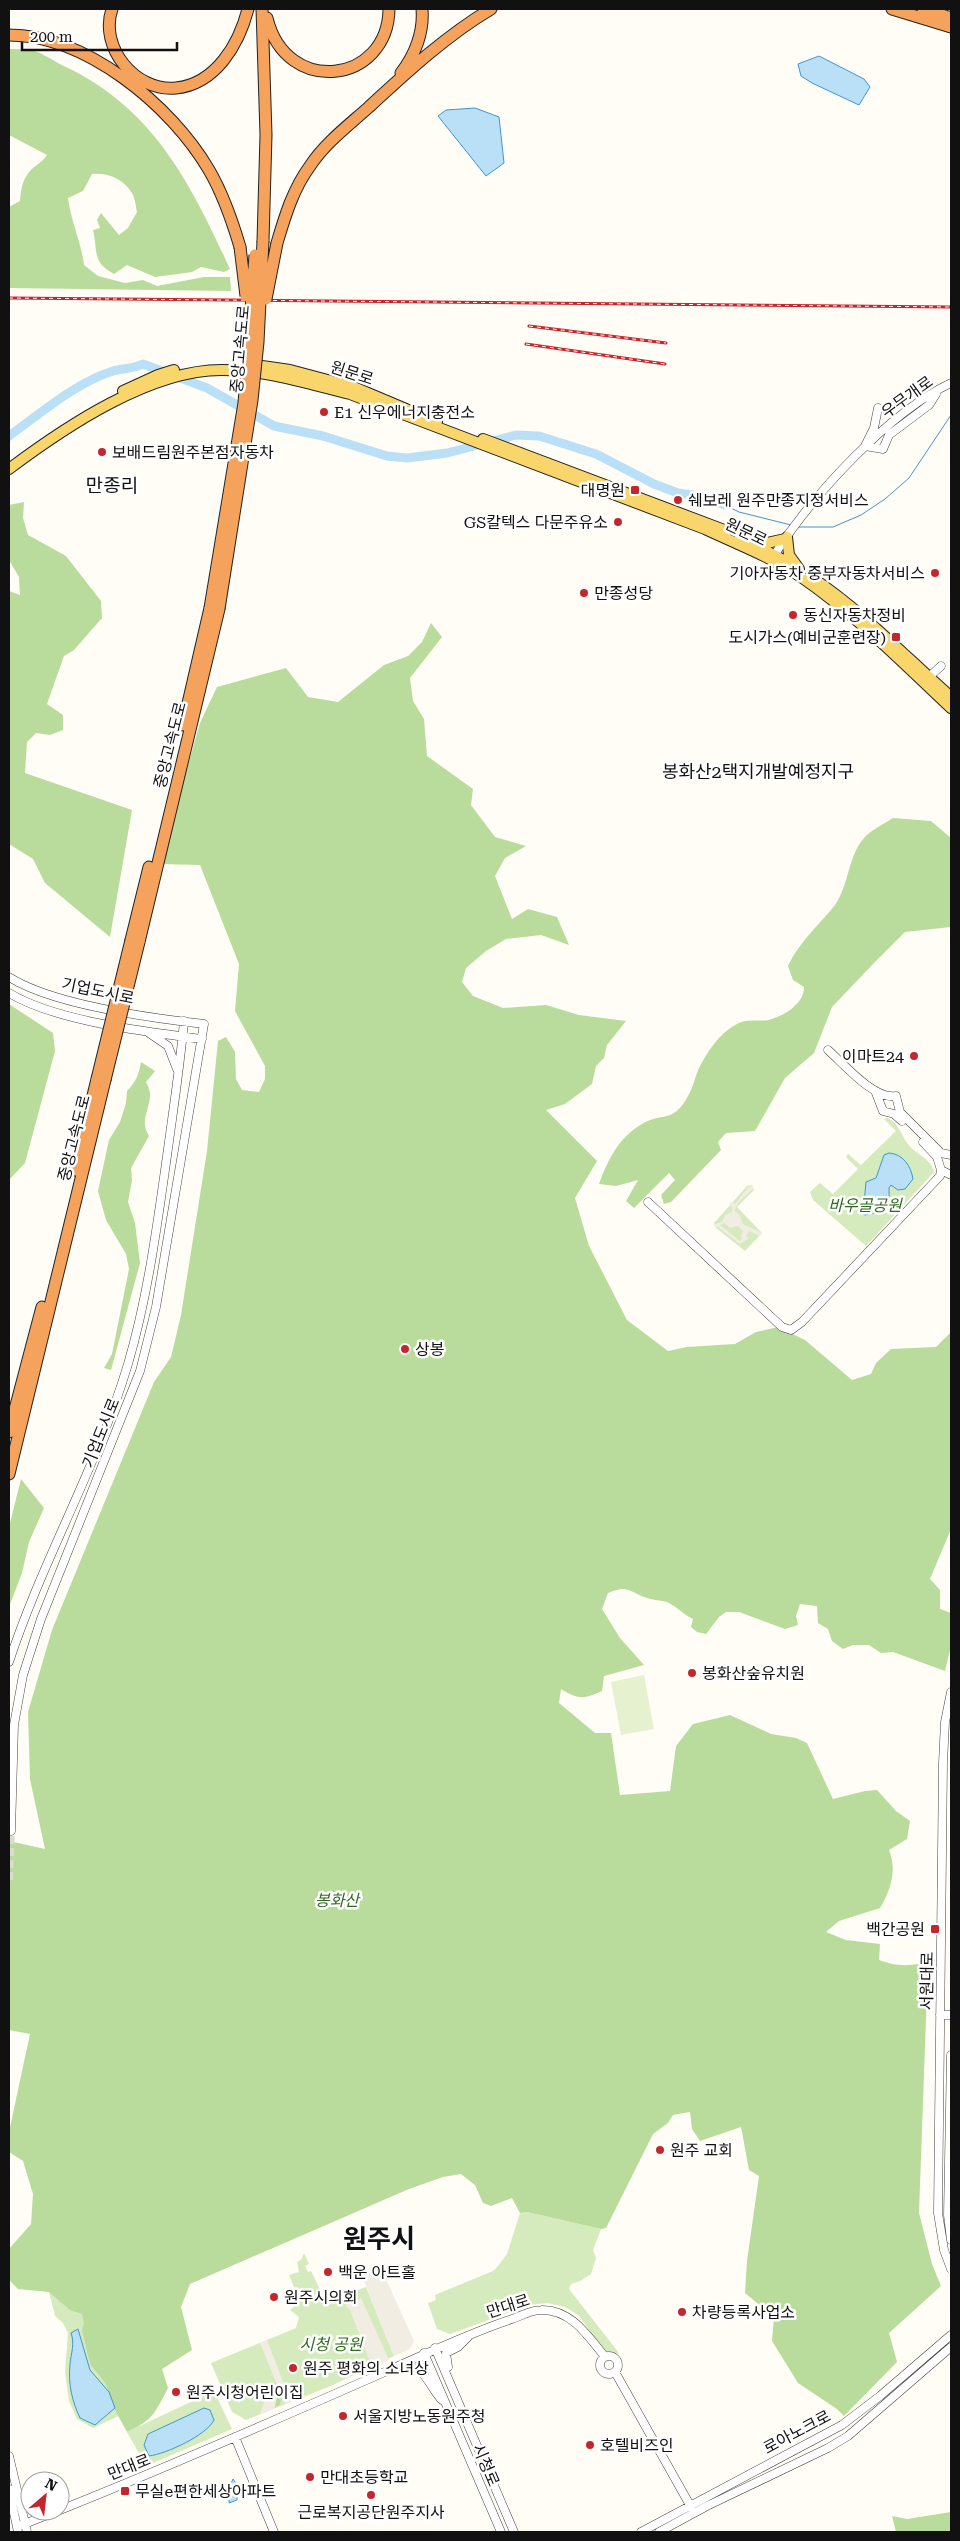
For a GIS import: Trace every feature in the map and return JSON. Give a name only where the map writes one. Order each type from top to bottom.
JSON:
[{"type":"highway","points":[[112,9],[110,28],[112,44],[118,58],[129,71],[144,81],[174,88],[189,86],[206,77],[232,51],[242,32],[248,9]]},
{"type":"highway","name":"중앙고속도로","points":[[254,9],[259,241]]},
{"type":"highway","points":[[264,9],[270,30],[279,46],[294,61],[310,70],[326,73],[343,70],[360,63],[376,48],[385,33],[389,9]]},
{"type":"highway","name":"중앙고속도로","points":[[9,1474],[214,608],[253,340],[266,136],[264,9]]},
{"type":"highway","points":[[391,86],[410,61],[420,36],[422,9]]},
{"type":"highway","points":[[253,340],[277,243],[291,200],[310,166],[341,131],[391,86],[453,35],[491,9]]},
{"type":"highway","points":[[892,9],[951,27]]},
{"type":"highway","points":[[923,9],[951,18]]},
{"type":"highway","points":[[9,36],[29,36],[70,47],[112,72],[153,102],[184,136],[208,168],[222,195],[240,247],[253,340]]},
{"type":"highway","name":"중앙고속도로","points":[[9,1432],[101,1080]]},
{"type":"main road","name":"원문로","points":[[123,395],[172,371],[264,365],[354,387],[462,435],[618,494],[799,569],[836,594],[926,680],[951,708]]},
{"type":"main road","points":[[9,460],[41,436],[123,395]]},
{"type":"main road","points":[[9,469],[53,436],[123,395]]},
{"type":"main road","name":"원문로","points":[[618,494],[703,521],[758,545],[829,598],[926,680],[951,697]]},
{"type":"main road","points":[[758,545],[787,536],[789,555],[799,569]]},
{"type":"street","name":"우무개로","points":[[865,446],[900,417],[951,383]]},
{"type":"street","points":[[865,446],[883,449],[888,435],[929,405],[941,388]]},
{"type":"street","points":[[774,558],[787,536],[848,463],[865,446],[874,428],[878,408]]},
{"type":"street","points":[[926,680],[941,666]]},
{"type":"street","name":"기업도시로","points":[[9,977],[56,996],[184,1022],[204,1024],[156,1307],[140,1371],[44,1611],[23,1676],[14,1725],[11,1831]]},
{"type":"street","name":"기업도시로","points":[[9,993],[19,999],[64,1014],[141,1030],[202,1039]]},
{"type":"street","name":"기업도시로","points":[[9,1662],[21,1625],[62,1530],[127,1365],[140,1315],[157,1224],[184,1022]]},
{"type":"street","points":[[141,1030],[168,1046],[178,1074]]},
{"type":"street","points":[[828,1050],[876,1093],[892,1100],[900,1112],[941,1153],[949,1155]]},
{"type":"street","points":[[876,1093],[883,1111],[899,1117],[937,1157],[944,1172]]},
{"type":"street","points":[[880,1104],[882,1099],[892,1100]]},
{"type":"street","points":[[891,1113],[892,1100]]},
{"type":"street","points":[[944,1172],[942,1158],[949,1155]]},
{"type":"street","points":[[648,1202],[782,1327],[791,1330],[802,1322],[944,1172]]},
{"type":"street","name":"서원대로","points":[[951,1692],[945,1722],[942,1838],[938,2213],[944,2250],[951,2270]]},
{"type":"street","points":[[942,1838],[951,1838]]},
{"type":"street","points":[[940,2015],[951,2015]]},
{"type":"street","points":[[951,2055],[948,2215],[951,2240]]},
{"type":"street","name":"만대로","points":[[70,2505],[235,2437],[388,2371],[435,2348],[539,2310],[551,2311],[569,2318],[583,2330],[604,2357]]},
{"type":"street","points":[[455,2396],[445,2356],[472,2333]]},
{"type":"street","name":"로아노크로","points":[[641,2532],[690,2504],[822,2436],[880,2396],[951,2335]]},
{"type":"street","name":"로아노크로","points":[[659,2532],[828,2448],[848,2436],[951,2347]]},
{"type":"street","name":"시청로","points":[[435,2348],[514,2532]]},
{"type":"street","name":"시청로","points":[[424,2353],[500,2532]]},
{"type":"street","points":[[612,2356],[617,2360],[618,2366],[615,2372],[608,2374],[601,2370],[600,2363],[604,2357],[612,2356]]},
{"type":"street","points":[[388,2371],[408,2366],[418,2369],[423,2372],[432,2391],[446,2404]]},
{"type":"street","points":[[615,2372],[694,2513]]},
{"type":"street","points":[[880,2396],[887,2403]]},
{"type":"street","points":[[235,2437],[274,2532]]},
{"type":"street","points":[[9,2456],[22,2529]]},
{"type":"street","points":[[9,2489],[22,2529]]},
{"type":"street","name":"만대로","points":[[22,2529],[38,2521]]},
{"type":"green space","points":[[9,49],[32,50],[45,55],[97,84],[123,104],[146,127],[184,179],[200,207],[230,269],[224,272],[201,267],[192,272],[155,277],[127,265],[114,274],[107,270],[97,256],[93,230],[100,228],[97,220],[101,213],[119,235],[128,228],[137,212],[133,195],[129,188],[120,180],[103,174],[92,174],[83,191],[68,198],[84,265],[98,276],[125,283],[143,280],[157,286],[204,277],[230,277],[231,291],[9,288],[9,207],[20,201],[21,189],[27,174],[47,155],[9,135]]},
{"type":"green space","points":[[24,502],[23,518],[28,535],[66,556],[101,601],[102,618],[74,650],[64,656],[47,704],[63,715],[63,730],[50,735],[36,733],[27,742],[25,773],[132,810],[110,937],[45,883],[33,859],[9,844],[9,591],[20,595],[19,577],[9,560],[9,505]]},
{"type":"green space","name":"봉화산","points":[[431,623],[442,637],[410,678],[413,701],[424,719],[427,756],[473,789],[471,805],[495,837],[526,846],[505,858],[495,876],[512,919],[528,909],[557,917],[569,945],[541,935],[506,939],[486,951],[466,968],[462,982],[473,996],[503,1008],[546,1005],[579,1015],[626,1021],[607,1045],[604,1058],[596,1066],[592,1084],[565,1104],[546,1110],[597,1161],[575,1198],[589,1246],[627,1320],[668,1351],[687,1347],[735,1344],[756,1332],[778,1327],[805,1340],[852,1380],[871,1374],[876,1363],[891,1349],[936,1347],[951,1332],[951,1529],[930,1579],[940,1590],[940,1609],[951,1613],[951,1646],[945,1671],[893,1652],[881,1653],[869,1645],[853,1645],[843,1649],[832,1641],[828,1629],[818,1623],[817,1606],[800,1604],[796,1616],[798,1625],[785,1629],[739,1612],[726,1612],[719,1617],[706,1634],[697,1632],[691,1627],[693,1619],[667,1602],[619,1589],[608,1593],[602,1609],[620,1638],[644,1665],[604,1676],[602,1691],[591,1696],[577,1697],[561,1689],[559,1703],[595,1733],[611,1733],[620,1795],[670,1791],[676,1746],[693,1724],[730,1715],[771,1734],[796,1738],[807,1743],[833,1799],[877,1790],[896,1811],[910,1821],[907,1839],[889,1850],[893,1865],[892,1880],[880,1908],[839,1921],[826,1932],[846,1940],[880,1944],[879,1960],[892,1964],[904,1965],[928,1962],[919,2213],[932,2264],[941,2286],[889,2333],[897,2362],[844,2416],[837,2409],[798,2383],[772,2341],[774,2317],[745,2293],[747,2261],[759,2176],[749,2170],[741,2127],[700,2141],[692,2129],[690,2112],[673,2115],[668,2123],[653,2134],[606,2228],[601,2229],[527,2212],[520,2213],[512,2198],[491,2206],[483,2203],[475,2185],[461,2174],[443,2177],[409,2189],[190,2284],[181,2307],[192,2350],[162,2369],[168,2388],[160,2404],[143,2424],[127,2432],[116,2412],[106,2384],[90,2364],[82,2331],[84,2323],[82,2314],[70,2310],[49,2292],[18,2289],[9,2280],[9,2249],[31,2224],[33,2194],[23,2161],[9,2152],[9,2132],[30,2034],[9,2030],[9,1841],[45,1849],[30,1779],[28,1712],[52,1630],[154,1382],[171,1357],[181,1315],[207,1151],[218,1041],[226,1037],[235,1052],[236,1079],[242,1090],[259,1092],[265,1079],[265,1066],[235,1011],[239,964],[200,865],[160,864],[200,723],[217,687],[286,668],[308,697],[338,702],[384,665],[408,656],[422,642]]},
{"type":"green space","points":[[893,818],[931,821],[951,838],[951,927],[905,932],[832,1007],[814,1053],[785,1078],[755,1131],[726,1133],[718,1142],[721,1150],[671,1202],[664,1204],[661,1195],[675,1180],[669,1173],[634,1208],[626,1201],[638,1180],[616,1186],[599,1184],[610,1158],[626,1136],[649,1120],[672,1114],[683,1105],[690,1093],[702,1062],[724,1033],[740,1023],[778,1017],[798,1003],[804,987],[793,980],[788,966],[803,941],[840,897],[851,862],[859,845],[870,832]]},
{"type":"green space","points":[[9,1004],[53,1033],[55,1051],[25,1163],[9,1180]]},
{"type":"green space","points":[[141,1062],[155,1071],[146,1082],[150,1095],[145,1126],[149,1136],[131,1168],[132,1180],[128,1202],[135,1223],[140,1263],[111,1370],[104,1368],[112,1354],[129,1269],[126,1254],[106,1220],[98,1191],[109,1140],[120,1122],[126,1103],[127,1091],[137,1078]]},
{"type":"green space","name":"바우골공원","points":[[887,1118],[897,1125],[910,1147],[927,1160],[933,1167],[934,1172],[866,1246],[813,1200],[810,1192],[820,1183],[833,1194],[858,1169],[846,1157],[848,1154],[861,1165],[896,1131],[884,1119]]},
{"type":"green space","points":[[752,1185],[754,1190],[737,1207],[762,1233],[745,1251],[715,1227],[714,1223],[747,1186]]},
{"type":"green space","points":[[21,1479],[44,1508],[29,1542],[22,1573],[9,1607],[9,1527]]},
{"type":"green space","points":[[644,1675],[654,1729],[621,1735],[611,1682]]},
{"type":"green space","points":[[527,2212],[601,2229],[593,2250],[596,2258],[591,2274],[571,2284],[569,2289],[619,2353],[609,2356],[578,2315],[565,2307],[548,2303],[529,2305],[450,2334],[437,2329],[428,2303],[436,2300],[435,2295],[493,2271],[507,2254],[520,2213]]},
{"type":"green space","name":"시청 공원","points":[[304,2253],[309,2264],[305,2266],[308,2272],[311,2271],[328,2306],[339,2297],[366,2287],[394,2356],[333,2385],[246,2420],[232,2412],[211,2363],[296,2328],[299,2317],[290,2310],[300,2301],[289,2275],[299,2272],[297,2262],[301,2260]]},
{"type":"green space","points":[[73,2288],[121,2415],[93,2428],[77,2419],[69,2401],[65,2372],[68,2333],[63,2323],[55,2316],[49,2292]]},
{"type":"green space","points":[[275,2382],[281,2398],[280,2405],[275,2407],[277,2397],[271,2388]]},
{"type":"green space","points":[[214,2391],[232,2429],[146,2466],[127,2432]]},
{"type":"green space","points":[[951,2512],[951,2532],[896,2532],[892,2516],[907,2519]]},
{"type":"shaded area","points":[[752,1185],[754,1188],[738,1203],[734,1211],[739,1214],[743,1224],[762,1233],[760,1236],[749,1231],[746,1236],[749,1238],[740,1244],[718,1227],[716,1228],[714,1224],[722,1222],[725,1215],[732,1212],[732,1207],[729,1204],[731,1202],[735,1204]],"holes":[[[724,1223],[730,1228],[738,1226],[743,1231],[740,1241],[720,1225]]]},
{"type":"shaded area","points":[[381,2268],[414,2341],[410,2349],[394,2356],[362,2276]]},
{"type":"shaded area","points":[[361,2298],[389,2360],[372,2367],[350,2310],[345,2305]]},
{"type":"shaded area","points":[[267,2340],[291,2402],[285,2404],[260,2343]]},
{"type":"shaded area","points":[[265,2385],[277,2397],[274,2409],[260,2414],[264,2403],[260,2396],[255,2394],[247,2395],[239,2403],[236,2396]]},
{"type":"water","points":[[819,56],[864,79],[870,87],[859,105],[801,76],[798,64]]},
{"type":"water","points":[[475,108],[499,117],[504,163],[486,176],[438,116],[446,110]]},
{"type":"water","points":[[889,1153],[902,1158],[910,1170],[913,1179],[905,1189],[898,1190],[891,1185],[886,1207],[883,1210],[865,1215],[863,1214],[866,1182],[876,1178],[884,1155]]},
{"type":"water","points":[[78,2329],[90,2370],[109,2392],[115,2408],[95,2425],[80,2418],[71,2392],[70,2364],[73,2345],[71,2333]]},
{"type":"water","points":[[204,2408],[210,2410],[214,2420],[210,2426],[175,2448],[149,2456],[144,2445],[148,2434]]},
{"type":"water","points":[[233,2479],[240,2489],[237,2490],[237,2500],[229,2503],[229,2498],[226,2495]]},
{"type":"waterway","points":[[9,436],[59,399],[85,383],[113,371],[143,364],[207,388],[274,426],[323,436],[387,456],[407,458],[447,453],[516,435],[539,436],[596,454],[654,484],[678,493],[699,496],[725,505]]},
{"type":"waterway","points":[[799,527],[833,527],[861,515],[885,499],[909,478],[951,415]]},
{"type":"waterway","points":[[725,505],[739,512],[791,525]]},
{"type":"tunnel","points":[[9,1880],[11,1831]]},
{"type":"railway","points":[[9,298],[951,307]]},
{"type":"railway","points":[[529,326],[666,343]]},
{"type":"railway","points":[[526,344],[665,364]]},
{"type":"place","name":"E1 신우에너지충전소","points":[[324,412]]},
{"type":"place","name":"보배드림원주본점자동차","points":[[102,452]]},
{"type":"place","name":"대명원","points":[[635,490]]},
{"type":"place","name":"쉐보레 원주만종지정서비스","points":[[678,500]]},
{"type":"place","name":"GS칼텍스 다문주유소","points":[[618,522]]},
{"type":"place","name":"기아자동차 중부자동차서비스","points":[[935,573]]},
{"type":"place","name":"만종성당","points":[[584,593]]},
{"type":"place","name":"동신자동차정비","points":[[793,615]]},
{"type":"place","name":"도시가스(예비군훈련장)","points":[[896,637]]},
{"type":"place","name":"이마트24","points":[[914,1056]]},
{"type":"place","name":"상봉","points":[[405,1349]]},
{"type":"place","name":"봉화산숲유치원","points":[[692,1673]]},
{"type":"place","name":"백간공원","points":[[935,1929]]},
{"type":"place","name":"원주 교회","points":[[660,2150]]},
{"type":"place","name":"백운 아트홀","points":[[328,2272]]},
{"type":"place","name":"원주시의회","points":[[274,2297]]},
{"type":"place","name":"차량등록사업소","points":[[682,2312]]},
{"type":"place","name":"원주 평화의 소녀상","points":[[293,2368]]},
{"type":"place","name":"원주시청어린이집","points":[[176,2392]]},
{"type":"place","name":"서울지방노동원주청","points":[[343,2416]]},
{"type":"place","name":"호텔비즈인","points":[[590,2445]]},
{"type":"place","name":"만대초등학교","points":[[310,2477]]},
{"type":"place","name":"무실e편한세상아파트","points":[[125,2491]]},
{"type":"place","name":"근로복지공단원주지사","points":[[371,2495]]},
{"type":"district","name":"만종리","points":[[112,485]]},
{"type":"district","name":"봉화산2택지개발예정지구","points":[[758,771]]},
{"type":"district","name":"원주시","points":[[379,2239]]}]
